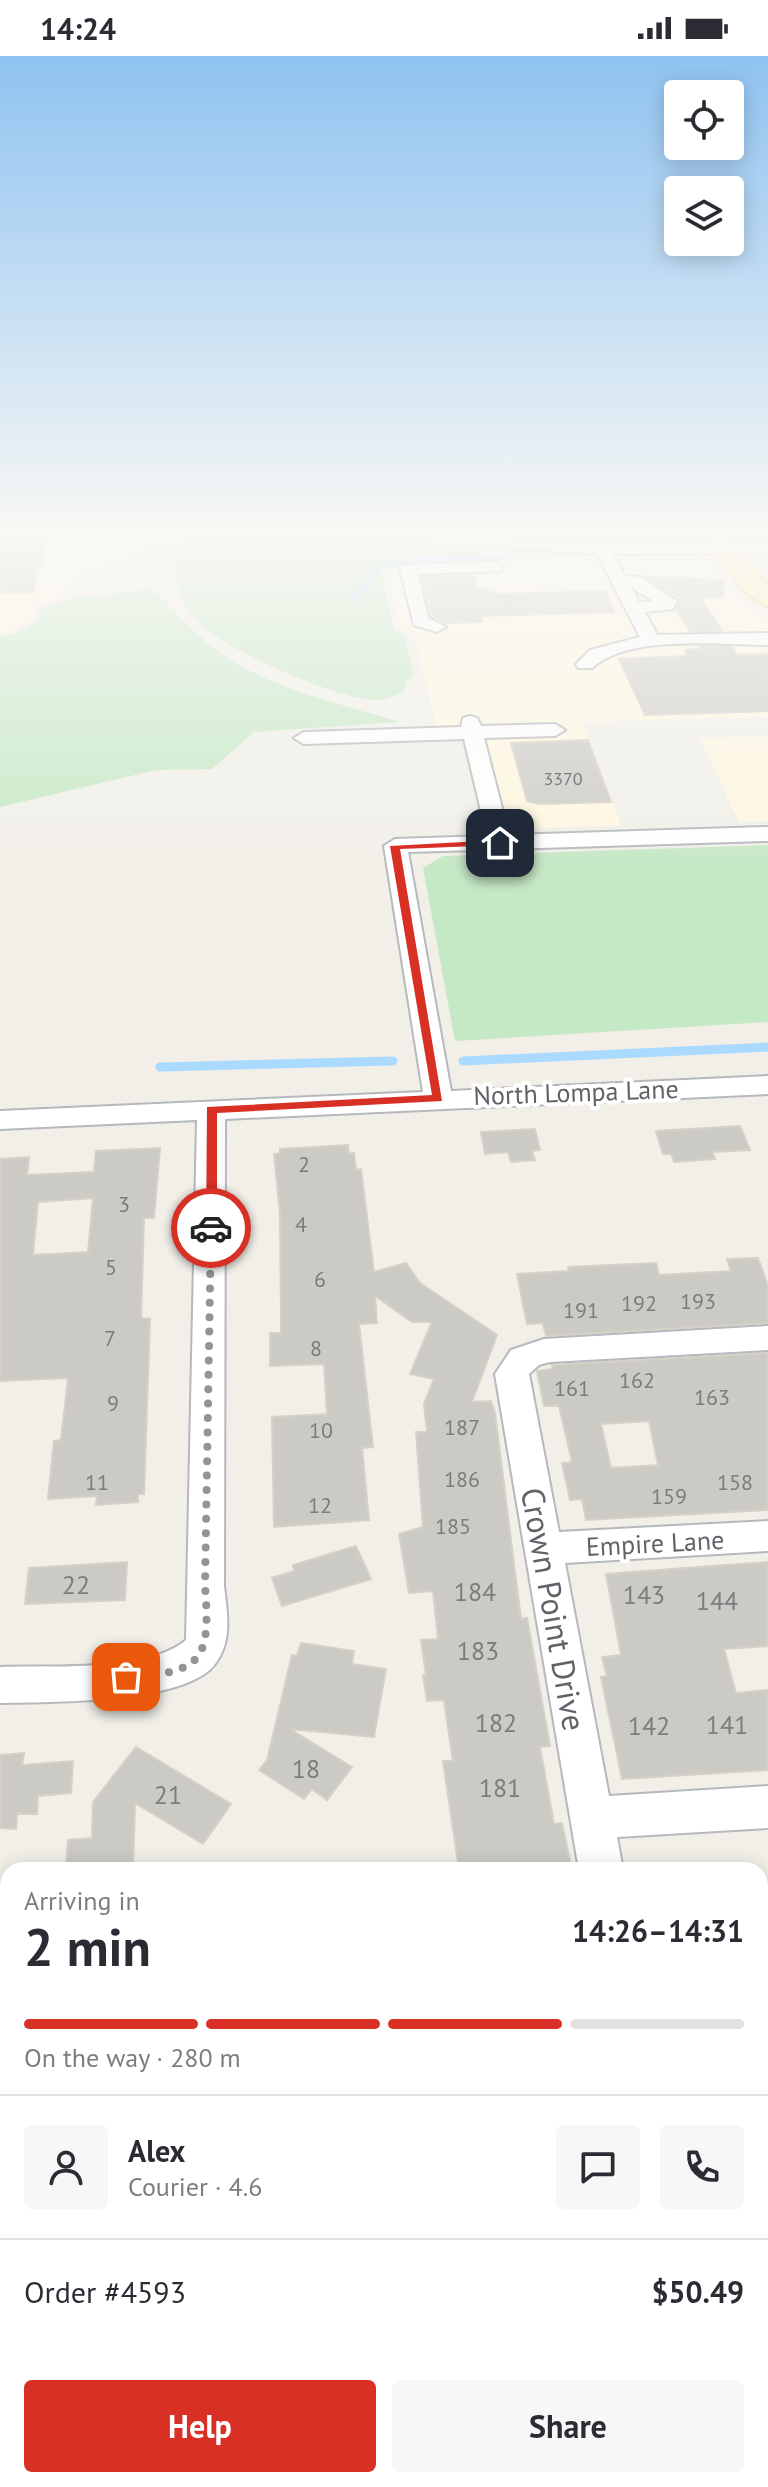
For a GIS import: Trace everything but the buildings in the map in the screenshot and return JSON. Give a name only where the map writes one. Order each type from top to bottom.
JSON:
[{"type":"street","points":[[585,664],[588,657],[608,648]]},
{"type":"street","points":[[304,738],[471,728],[555,730]]},
{"type":"street","points":[[471,728],[500,843]]},
{"type":"street","points":[[438,1098],[395,846],[768,834]]},
{"type":"street","name":"North Lompa Lane","points":[[0,1120],[768,1085]]},
{"type":"street","points":[[0,1685],[157,1675],[190,1664],[201,1652],[209,1631],[205,1586],[211,1110]]},
{"type":"street","name":"Crown Point Drive","points":[[600,1862],[512,1374],[516,1365],[530,1353],[768,1338]]},
{"type":"street","name":"Empire Lane","points":[[543,1549],[768,1536]]},
{"type":"street","points":[[592,1818],[768,1807]]},
{"type":"shaded area","points":[[418,648],[768,648],[768,717],[582,722],[621,825],[485,830],[459,726],[436,726]]},
{"type":"shaded area","points":[[768,736],[768,821],[739,822],[700,738]]},
{"type":"green space","points":[[0,648],[214,648],[234,662],[279,684],[400,722],[254,732],[212,769],[156,770],[0,807]]},
{"type":"green space","points":[[237,648],[408,648],[413,676],[405,682],[404,692],[375,700],[308,682]]},
{"type":"green space","points":[[768,845],[768,1022],[455,1041],[423,868],[443,856]]},
{"type":"waterway","points":[[463,1061],[768,1047]]},
{"type":"waterway","points":[[160,1067],[393,1061]]},
{"type":"way so far","points":[[126,1677],[173,1672],[190,1664],[201,1652],[209,1631],[205,1586],[211,1228]]},
{"type":"route","points":[[211,1228],[211,1110],[438,1098],[395,846],[500,843]]}]
